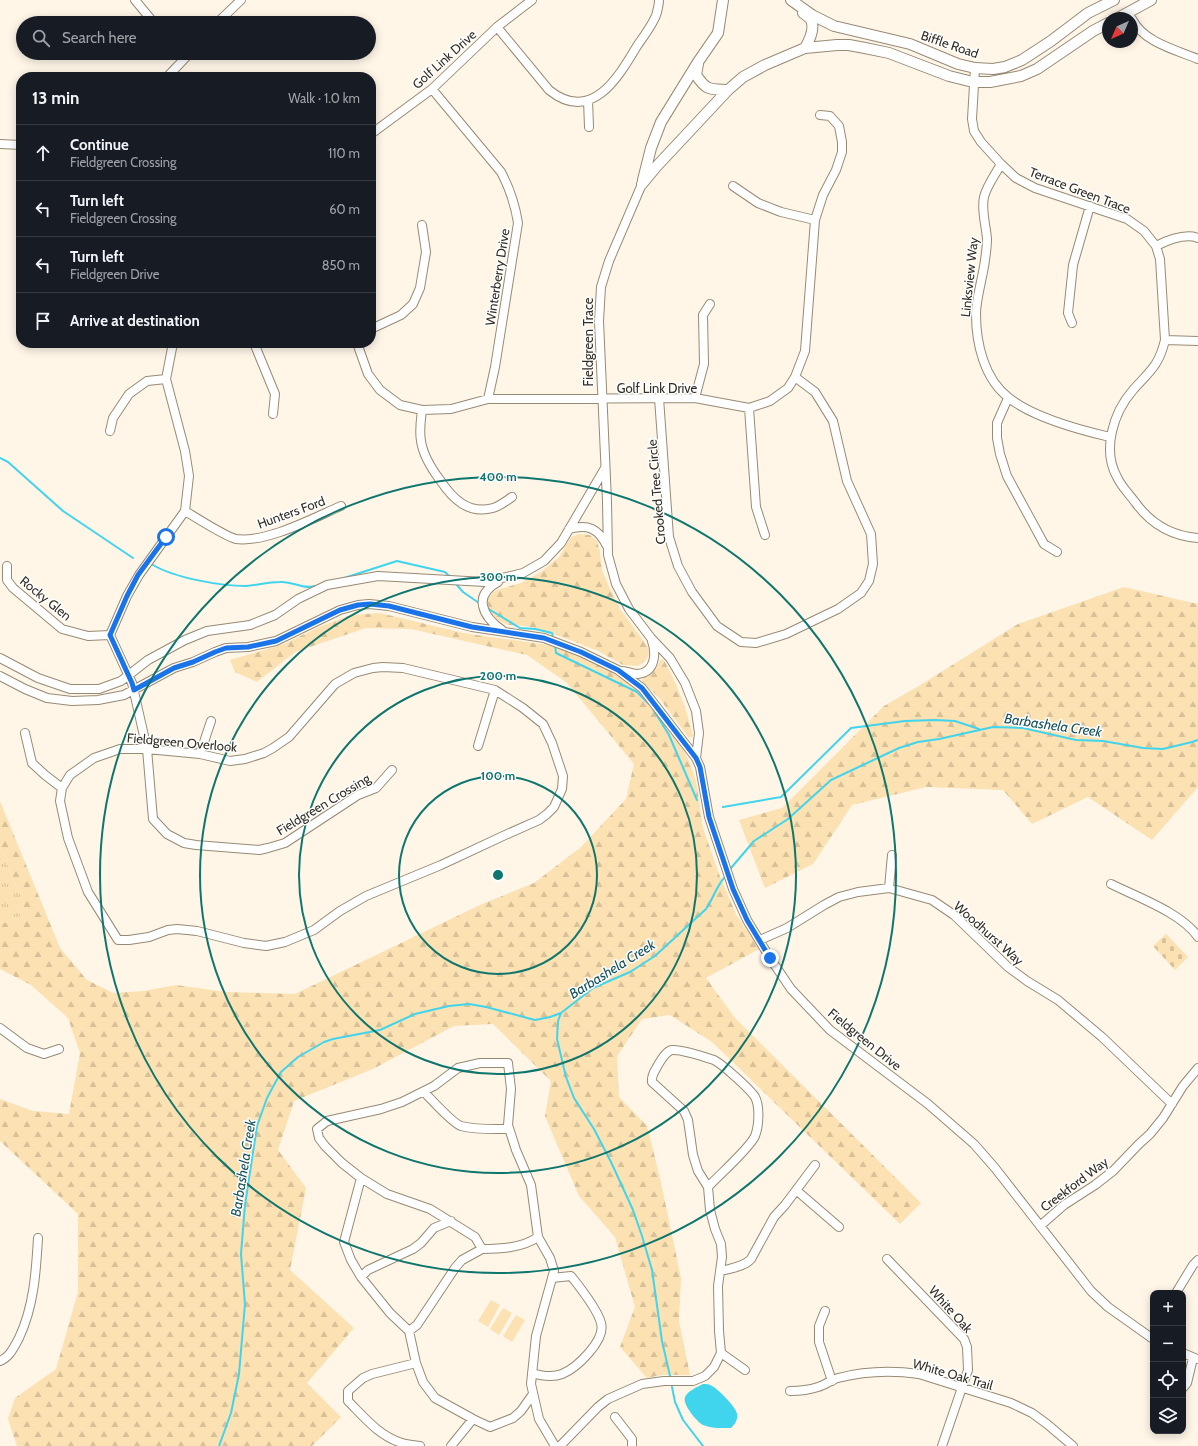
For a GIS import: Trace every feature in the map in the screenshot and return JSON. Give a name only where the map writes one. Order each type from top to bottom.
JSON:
[{"type":"street","points":[[135,0],[148,16]]},
{"type":"street","points":[[224,16],[241,0]]},
{"type":"street","name":"Golf Link Drive","points":[[376,130],[432,89],[497,27],[532,0]]},
{"type":"street","points":[[497,27],[549,90],[557,97],[571,102],[588,100],[603,93],[621,74],[657,14],[659,0]]},
{"type":"street","points":[[642,184],[651,148],[661,122],[698,62],[718,33],[723,0]]},
{"type":"street","points":[[790,0],[811,20],[812,26],[809,40],[805,48]]},
{"type":"street","name":"Biffle Road","points":[[790,0],[812,15],[834,26],[910,44],[958,64],[975,68],[993,69],[1005,67],[1022,60],[1062,33],[1088,13],[1114,0]]},
{"type":"street","points":[[1136,12],[1151,0]]},
{"type":"street","points":[[973,82],[990,82],[1021,76],[1043,66],[1102,26]]},
{"type":"street","points":[[1138,28],[1153,40],[1198,59]]},
{"type":"street","points":[[1062,33],[1071,46]]},
{"type":"street","name":"Fieldgreen Trace","points":[[696,758],[699,733],[696,711],[685,683],[673,663],[651,638],[629,609],[616,584],[608,555],[599,321],[601,287],[609,261],[642,184],[728,90],[743,77],[765,65],[805,48],[849,45],[889,53],[949,76],[973,82]]},
{"type":"street","points":[[173,72],[184,60]]},
{"type":"street","points":[[698,62],[696,75],[702,84],[708,89],[728,90]]},
{"type":"street","name":"Terrace Green Trace","points":[[975,68],[972,119],[974,131],[981,142],[1001,164],[1016,178],[1035,188],[1127,219],[1144,231],[1156,246],[1160,259],[1165,340],[1157,364],[1121,405],[1110,437],[1109,454],[1116,477],[1143,513],[1169,532],[1198,538]]},
{"type":"street","name":"Winterberry Drive","points":[[432,89],[501,172],[508,185],[514,203],[518,223],[495,367],[488,399]]},
{"type":"street","points":[[588,100],[589,127]]},
{"type":"street","name":"Golf Link Drive","points":[[359,348],[368,374],[380,390],[400,405],[422,410],[450,409],[488,399],[695,398],[749,408],[770,401],[788,388],[795,378],[805,350],[815,220],[823,195],[836,170],[842,152],[839,126],[830,116],[820,115]]},
{"type":"street","points":[[0,144],[16,145]]},
{"type":"street","name":"Linksview Way","points":[[1001,164],[987,188],[984,198],[987,240],[984,271],[976,312],[980,351],[987,369],[997,386],[1008,398],[1026,409],[1086,431],[1110,437]]},
{"type":"street","points":[[733,186],[758,203],[781,212],[815,220]]},
{"type":"street","points":[[1072,324],[1068,313],[1073,265],[1090,206]]},
{"type":"street","points":[[376,327],[401,315],[413,304],[420,288],[426,252],[422,226]]},
{"type":"street","points":[[1156,246],[1179,237],[1194,236],[1198,238]]},
{"type":"street","points":[[695,398],[704,364],[703,315],[710,304]]},
{"type":"street","points":[[1165,340],[1198,341]]},
{"type":"street","points":[[110,635],[138,575],[185,511],[188,476],[185,451],[166,379],[173,348]]},
{"type":"street","points":[[256,348],[275,394],[273,414]]},
{"type":"street","name":"Crooked Tree Circle","points":[[659,398],[669,537],[678,566],[692,592],[717,626],[741,642],[756,643],[786,634],[838,609],[861,593],[869,580],[873,564],[871,534],[847,481],[833,420],[815,392],[795,378]]},
{"type":"street","points":[[110,431],[113,418],[129,394],[147,381],[166,379]]},
{"type":"street","points":[[1008,398],[997,423],[997,438],[1002,462],[1007,476],[1044,544],[1057,552]]},
{"type":"street","points":[[749,408],[756,507],[765,535]]},
{"type":"street","points":[[422,410],[420,439],[424,452],[433,470],[457,501],[479,510],[492,509],[512,497]]},
{"type":"street","points":[[503,631],[493,624],[484,612],[482,604],[484,596],[491,585],[523,573],[544,561],[561,543],[605,468]]},
{"type":"street","name":"Hunters Ford","points":[[185,511],[235,539],[253,539],[271,535],[341,506]]},
{"type":"street","points":[[569,529],[585,526],[591,528],[599,532],[608,547]]},
{"type":"street","name":"Rocky Glen","points":[[7,566],[7,580],[13,588],[62,629],[88,636],[110,635]]},
{"type":"street","points":[[0,658],[38,678],[70,689],[99,689],[121,681],[148,660],[185,640],[207,631],[250,625],[275,615],[298,599],[327,585],[378,576],[485,582],[504,579]]},
{"type":"street","name":"Fieldgreen Drive","points":[[0,676],[47,698],[72,701],[98,700],[124,695],[174,668],[193,662],[215,652],[226,648],[248,647],[276,641],[331,613],[358,605],[370,604],[389,606],[462,625],[544,638],[563,644],[618,670],[642,688],[696,758],[700,767],[709,817],[733,889],[747,920],[791,989],[830,1030],[928,1104],[974,1144],[995,1168],[1091,1291],[1108,1307],[1150,1336]]},
{"type":"street","name":"Fieldgreen Crossing","points":[[110,635],[134,690],[147,749],[154,819],[167,834],[175,839],[184,843],[196,845],[259,850],[285,843],[358,795],[376,788],[392,770]]},
{"type":"street","points":[[618,670],[638,674],[650,667],[654,661],[655,650],[651,638]]},
{"type":"street","name":"Fieldgreen Overlook","points":[[373,668],[403,668],[495,690],[523,708],[543,724],[552,743],[562,776],[562,789],[554,807],[539,820],[441,865],[366,896],[340,911],[314,930],[285,942],[266,946],[244,943],[197,931],[177,929],[168,930],[149,937],[118,940],[88,892],[68,838],[60,801],[62,788],[70,775],[94,758],[120,749],[147,749],[200,754],[230,761],[245,759],[264,753],[289,737],[335,684],[354,673],[373,668]]},
{"type":"street","points":[[478,746],[495,690]]},
{"type":"street","points":[[200,754],[211,721]]},
{"type":"street","points":[[25,733],[32,763],[44,775],[62,788]]},
{"type":"street","points":[[889,888],[892,855]]},
{"type":"street","points":[[1111,884],[1172,914],[1186,923],[1198,937]]},
{"type":"street","name":"Woodhurst Way","points":[[760,940],[787,928],[838,897],[858,892],[889,888],[932,900],[954,915],[1008,967],[1027,981],[1058,1000],[1096,1032],[1172,1104]]},
{"type":"street","points":[[0,1028],[27,1048],[44,1054],[59,1049]]},
{"type":"street","points":[[560,1446],[598,1407],[608,1399],[642,1384],[664,1381],[692,1381],[706,1376],[714,1367],[721,1353],[718,1313],[718,1286],[721,1271],[721,1244],[710,1210],[708,1187],[698,1171],[688,1120],[684,1111],[652,1082],[652,1075],[661,1060],[668,1052],[672,1050],[713,1060],[722,1066],[756,1098],[758,1108],[757,1129],[753,1139],[708,1187]]},
{"type":"street","points":[[482,1249],[475,1237],[451,1221],[430,1209],[387,1194],[365,1179],[361,1178],[333,1155],[319,1138],[317,1129],[327,1120],[381,1109],[402,1102],[424,1092],[458,1068],[480,1063],[508,1063],[511,1089],[508,1125],[516,1150],[532,1185],[538,1237],[550,1258],[554,1271],[536,1336],[531,1384],[539,1419],[555,1446]]},
{"type":"street","name":"Creekford Way","points":[[1040,1226],[1064,1205],[1114,1171],[1150,1134],[1183,1086],[1198,1068]]},
{"type":"street","points":[[424,1092],[460,1126],[487,1130],[509,1129]]},
{"type":"street","points":[[721,1271],[748,1263],[752,1259],[769,1226],[815,1165]]},
{"type":"street","points":[[361,1178],[344,1242],[351,1260],[361,1277],[390,1313],[409,1331],[416,1363],[423,1382],[435,1398],[490,1427],[513,1418],[521,1411],[533,1394]]},
{"type":"street","points":[[796,1190],[839,1227]]},
{"type":"street","points":[[361,1277],[368,1270],[421,1243],[434,1228],[451,1221]]},
{"type":"street","points":[[409,1331],[417,1326],[454,1268],[462,1260],[482,1249],[496,1249],[518,1245],[531,1242],[538,1237]]},
{"type":"street","points":[[0,1361],[10,1355],[24,1327],[32,1298],[38,1238]]},
{"type":"street","name":"White Oak","points":[[887,1259],[964,1338],[967,1347],[968,1370],[942,1446]]},
{"type":"street","points":[[1178,1290],[1193,1265],[1198,1260]]},
{"type":"street","points":[[532,1373],[541,1376],[551,1376],[561,1374],[572,1369],[594,1346],[601,1332],[601,1323],[596,1312],[571,1276],[552,1278]]},
{"type":"street","points":[[825,1311],[819,1326],[819,1342],[832,1381]]},
{"type":"street","points":[[721,1353],[745,1370]]},
{"type":"street","points":[[1186,1354],[1195,1359],[1186,1384]]},
{"type":"street","points":[[416,1363],[372,1374],[363,1378],[348,1391],[348,1400],[376,1429],[384,1435],[402,1443],[420,1446]]},
{"type":"street","name":"White Oak Trail","points":[[790,1391],[801,1391],[819,1387],[832,1381],[869,1372],[919,1374],[1010,1403],[1032,1413],[1073,1446]]},
{"type":"street","points":[[615,1417],[632,1439],[632,1446]]},
{"type":"street","points":[[452,1446],[473,1419]]},
{"type":"green space","points":[[579,534],[590,535],[597,541],[602,570],[611,591],[620,609],[648,647],[649,655],[645,661],[638,666],[623,665],[598,651],[562,637],[526,626],[508,625],[499,621],[490,612],[487,602],[490,595],[497,590],[521,583],[541,572],[559,557],[571,537]]},
{"type":"green space","points":[[1124,587],[1198,604],[1198,787],[1152,840],[1088,797],[1032,824],[1003,790],[926,787],[852,805],[813,864],[765,888],[739,820],[782,808],[884,706],[1018,624]]},
{"type":"green space","points":[[380,613],[463,633],[548,645],[574,654],[603,667],[629,683],[644,696],[684,751],[691,765],[697,786],[703,828],[719,874],[736,914],[759,949],[706,978],[735,1018],[921,1203],[900,1224],[712,1042],[670,1015],[642,1019],[617,1056],[619,1097],[647,1126],[660,1178],[681,1278],[679,1321],[690,1375],[661,1375],[647,1378],[620,1347],[635,1307],[615,1237],[579,1196],[545,1116],[551,1081],[493,1024],[454,1026],[373,1069],[294,1101],[278,1150],[306,1188],[290,1270],[354,1328],[307,1383],[341,1417],[312,1446],[17,1446],[8,1419],[15,1398],[56,1369],[78,1292],[78,1214],[0,1141],[0,1099],[33,1111],[69,1114],[80,1053],[68,1018],[31,985],[0,969],[0,921],[4,923],[20,916],[24,904],[0,847],[0,801],[60,948],[87,980],[113,993],[144,991],[176,985],[226,992],[295,994],[480,905],[534,883],[581,847],[626,799],[634,764],[566,682],[527,655],[411,629],[366,628],[295,652],[257,682],[235,672],[230,660],[284,644],[319,627],[351,615]]},
{"type":"green space","points":[[660,660],[664,660],[681,697],[693,736],[689,738],[659,698],[642,681],[643,678],[655,669]]},
{"type":"green space","points":[[0,847],[24,904],[20,916],[4,923],[0,921]]},
{"type":"green space","points":[[1166,934],[1188,957],[1175,970],[1153,946]]},
{"type":"green space","points":[[491,1300],[500,1305],[488,1327],[478,1321]]},
{"type":"green space","points":[[503,1308],[512,1313],[499,1335],[490,1329]]},
{"type":"green space","points":[[516,1315],[525,1320],[512,1342],[503,1336]]},
{"type":"water","points":[[703,1384],[710,1385],[715,1388],[727,1399],[736,1411],[737,1418],[731,1428],[713,1428],[703,1425],[694,1417],[688,1408],[685,1400],[686,1395]]},
{"type":"waterway","points":[[0,458],[8,462],[63,511],[133,558]]},
{"type":"waterway","points":[[341,579],[397,561],[445,572],[450,577]]},
{"type":"waterway","points":[[153,565],[173,574],[224,585],[246,586],[272,582],[285,582],[306,587],[315,586]]},
{"type":"waterway","points":[[456,584],[463,592],[479,603]]},
{"type":"waterway","points":[[487,608],[520,628],[535,629],[552,633],[553,637]]},
{"type":"waterway","points":[[555,645],[556,653],[637,692],[649,704]]},
{"type":"waterway","points":[[653,709],[669,735],[697,800]]},
{"type":"waterway","points":[[723,807],[781,797],[851,728],[905,721],[935,720],[955,721],[979,729]]},
{"type":"waterway","name":"Barbashela Creek","points":[[731,868],[754,841],[788,819],[831,780],[899,748],[918,742],[993,727],[1023,728],[1076,740],[1103,741],[1143,748],[1163,749],[1198,740]]},
{"type":"waterway","name":"Barbashela Creek","points":[[219,1446],[231,1413],[239,1374],[245,1304],[241,1254],[245,1205],[257,1126],[267,1098],[281,1072],[298,1057],[324,1042],[380,1030],[415,1014],[449,1006],[469,1004],[535,1020],[561,1013],[593,988],[630,972],[655,956],[706,909],[724,878]]},
{"type":"waterway","points":[[561,1013],[558,1021],[557,1039],[566,1077],[574,1098],[594,1129],[633,1210],[652,1270],[662,1341],[670,1376]]},
{"type":"waterway","points":[[672,1387],[675,1402],[683,1420],[703,1446]]},
{"type":"route","points":[[166,537],[138,575],[110,635],[134,690],[174,668],[193,662],[215,652],[226,648],[248,647],[276,641],[331,613],[358,605],[370,604],[389,606],[472,627],[544,638],[581,652],[618,670],[633,680],[642,688],[696,758],[700,767],[709,817],[733,889],[747,920],[770,958]]}]
